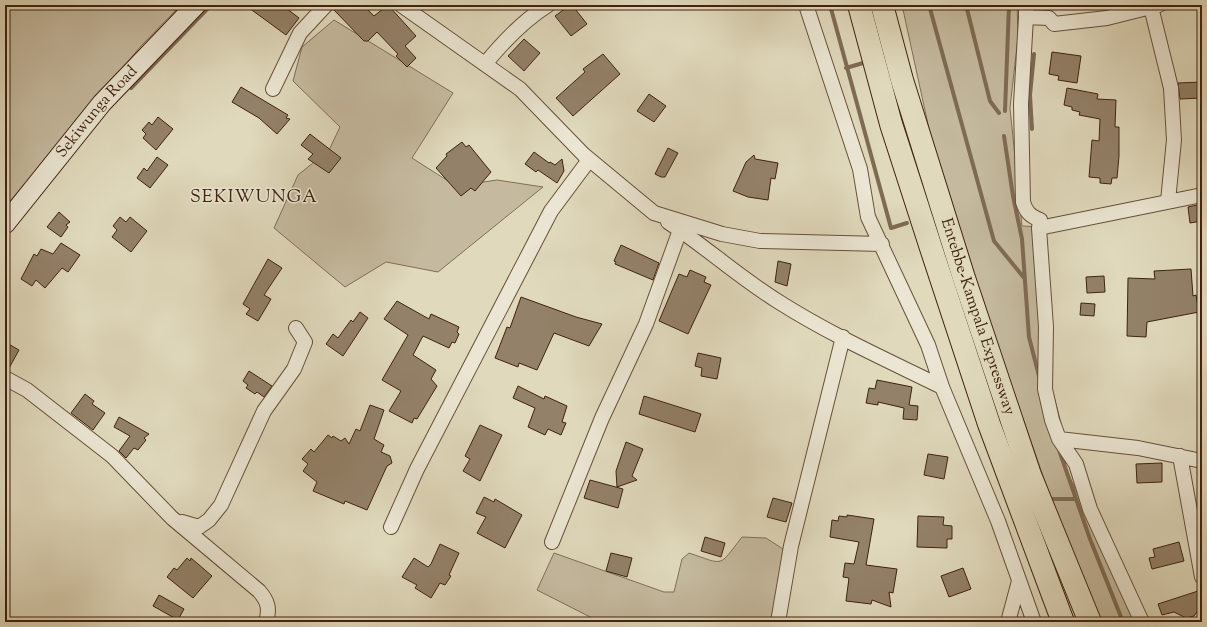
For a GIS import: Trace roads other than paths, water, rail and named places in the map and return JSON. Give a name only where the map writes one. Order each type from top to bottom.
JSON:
[{"type":"highway","name":"Entebbe-Kampala Expressway","points":[[859,5],[891,124],[989,424],[1063,622]]},
{"type":"highway","name":"Entebbe-Kampala Expressway","points":[[882,5],[902,80],[963,275],[1030,475],[1090,622]]},
{"type":"main road","name":"Sekiwunga Road","points":[[5,224],[102,103],[196,5]]},
{"type":"street","points":[[273,89],[300,33],[326,5]]},
{"type":"street","points":[[402,5],[520,89],[589,160],[654,213],[680,230],[739,275],[780,303],[942,387]]},
{"type":"street","points":[[485,64],[499,46],[548,5]]},
{"type":"street","points":[[806,5],[860,169],[868,217],[882,244],[928,345],[942,387],[998,522],[1034,622]]},
{"type":"street","points":[[1142,622],[1090,509],[1076,464],[1059,439],[1052,420],[1045,389],[1046,327],[1039,228],[1040,220],[1031,216],[1026,210],[1023,202],[1021,111],[1026,11],[1049,18],[1054,24],[1107,18],[1155,6],[1171,88],[1174,140],[1168,201]]},
{"type":"street","points":[[391,527],[417,469],[551,212],[589,160]]},
{"type":"street","points":[[1039,228],[1202,195]]},
{"type":"street","points":[[654,213],[722,234],[760,242],[882,244]]},
{"type":"street","points":[[552,542],[602,418],[646,324],[680,230]]},
{"type":"street","points":[[172,518],[193,527],[199,527],[209,520],[221,505],[264,411],[294,369],[302,351],[305,342],[296,328]]},
{"type":"street","points":[[778,622],[791,546],[843,337]]},
{"type":"street","points":[[5,378],[27,390],[112,456],[172,518],[260,591],[267,599],[269,607],[266,622]]},
{"type":"street","points":[[1059,439],[1138,448],[1202,461]]},
{"type":"street","points":[[1180,456],[1202,577]]},
{"type":"street","points":[[1008,622],[1019,581]]},
{"type":"waterway","points":[[131,88],[211,5]]},
{"type":"waterway","points":[[830,5],[891,228],[907,223]]},
{"type":"waterway","points":[[929,5],[994,241],[1025,279]]},
{"type":"waterway","points":[[966,5],[990,101],[999,113]]},
{"type":"waterway","points":[[1005,111],[1009,5]]},
{"type":"waterway","points":[[1032,129],[1030,95],[1034,54]]},
{"type":"waterway","points":[[846,68],[863,63]]},
{"type":"waterway","points":[[1004,136],[1013,196],[1022,239],[1029,337],[1040,380]]},
{"type":"waterway","points":[[1059,450],[1090,539],[1123,622]]},
{"type":"waterway","points":[[1051,499],[1075,499]]},
{"type":"district","name":"SEKIWUNGA","points":[[254,198]]}]
